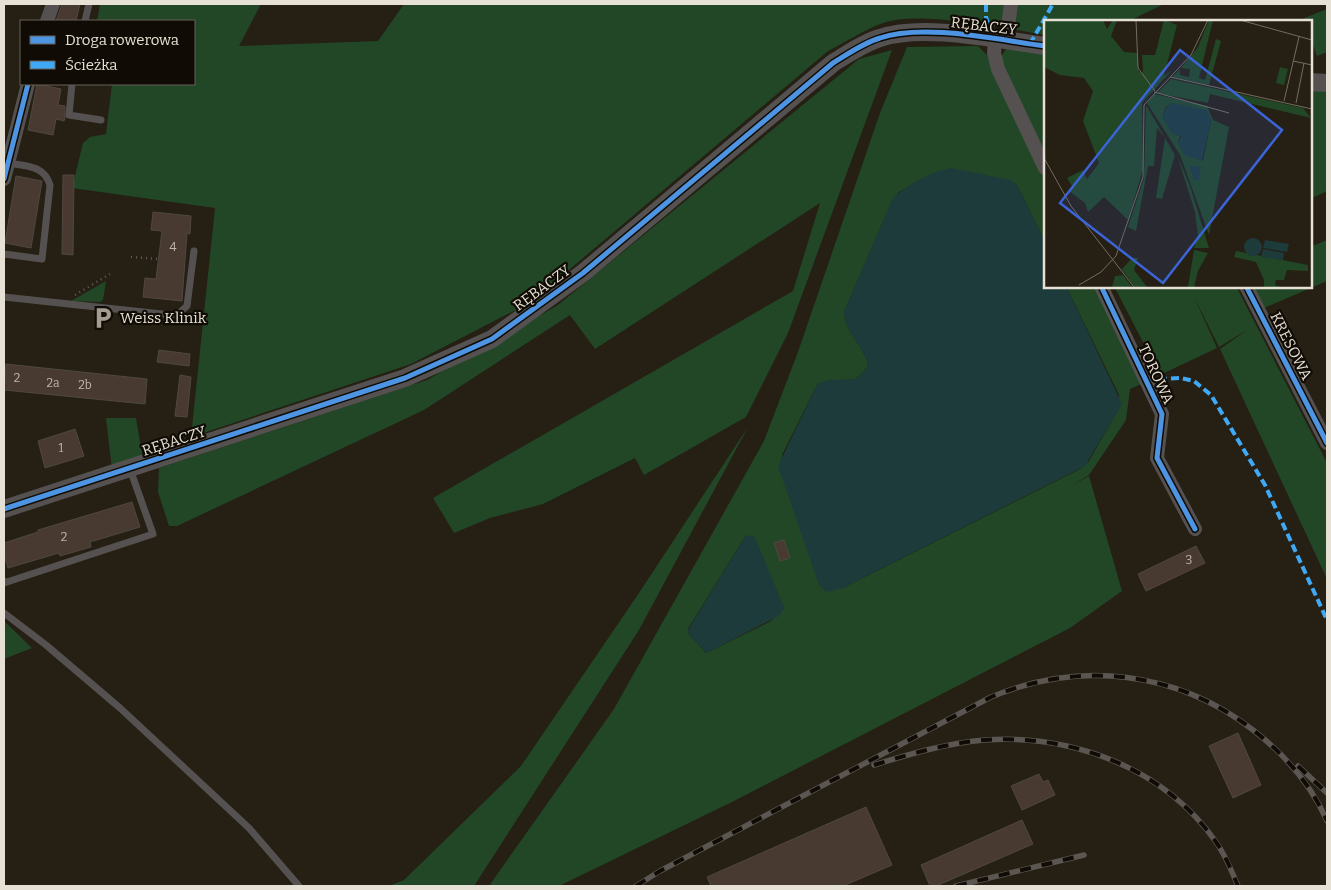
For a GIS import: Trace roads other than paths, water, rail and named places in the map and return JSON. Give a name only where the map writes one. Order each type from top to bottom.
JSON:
[{"type":"street","points":[[47,20],[53,4]]},
{"type":"street","points":[[1011,4],[1001,40],[994,53],[998,69],[1044,166]]},
{"type":"street","name":"RĘBACZY","points":[[4,509],[406,378],[492,339],[583,273],[833,63],[857,48],[881,37],[908,32],[1044,46]]},
{"type":"street","points":[[1311,82],[1327,83]]},
{"type":"street","points":[[5,171],[28,85]]},
{"type":"street","name":"TOROWA","points":[[1102,288],[1162,414],[1157,458],[1195,530]]},
{"type":"street","name":"KRESOWA","points":[[1247,288],[1327,443]]},
{"type":"lane","points":[[85,20],[89,4]]},
{"type":"lane","points":[[72,85],[69,115],[101,120]]},
{"type":"lane","points":[[4,254],[42,259],[50,185],[47,175],[39,169],[5,171]]},
{"type":"lane","points":[[4,297],[178,314],[187,306],[194,251]]},
{"type":"lane","points":[[4,580],[4,583],[153,534],[130,469]]},
{"type":"lane","points":[[4,613],[46,645],[120,708],[248,828],[299,886]]},
{"type":"water","points":[[951,168],[1010,180],[1017,185],[1044,240],[1044,288],[1067,288],[1122,404],[1085,466],[843,588],[826,592],[819,585],[778,466],[818,383],[829,380],[856,379],[867,368],[865,356],[845,320],[844,312],[892,200],[919,180]]},
{"type":"water","points":[[748,535],[753,536],[757,542],[784,608],[779,616],[706,653],[689,634],[688,630]]},
{"type":"railway","points":[[636,886],[660,871],[991,697],[1025,685],[1059,678],[1093,676],[1127,678],[1160,684],[1193,695],[1224,710],[1253,730],[1286,760],[1305,782],[1327,821]]},
{"type":"railway","points":[[874,765],[943,746],[971,741],[1018,740],[1051,743],[1083,750],[1114,761],[1143,776],[1170,794],[1195,816],[1216,842],[1226,858],[1238,886]]},
{"type":"railway","points":[[1298,766],[1327,793]]},
{"type":"railway","points":[[956,886],[1084,855]]},
{"type":"place","name":"Weiss Klinik","points":[[103,318]]}]
